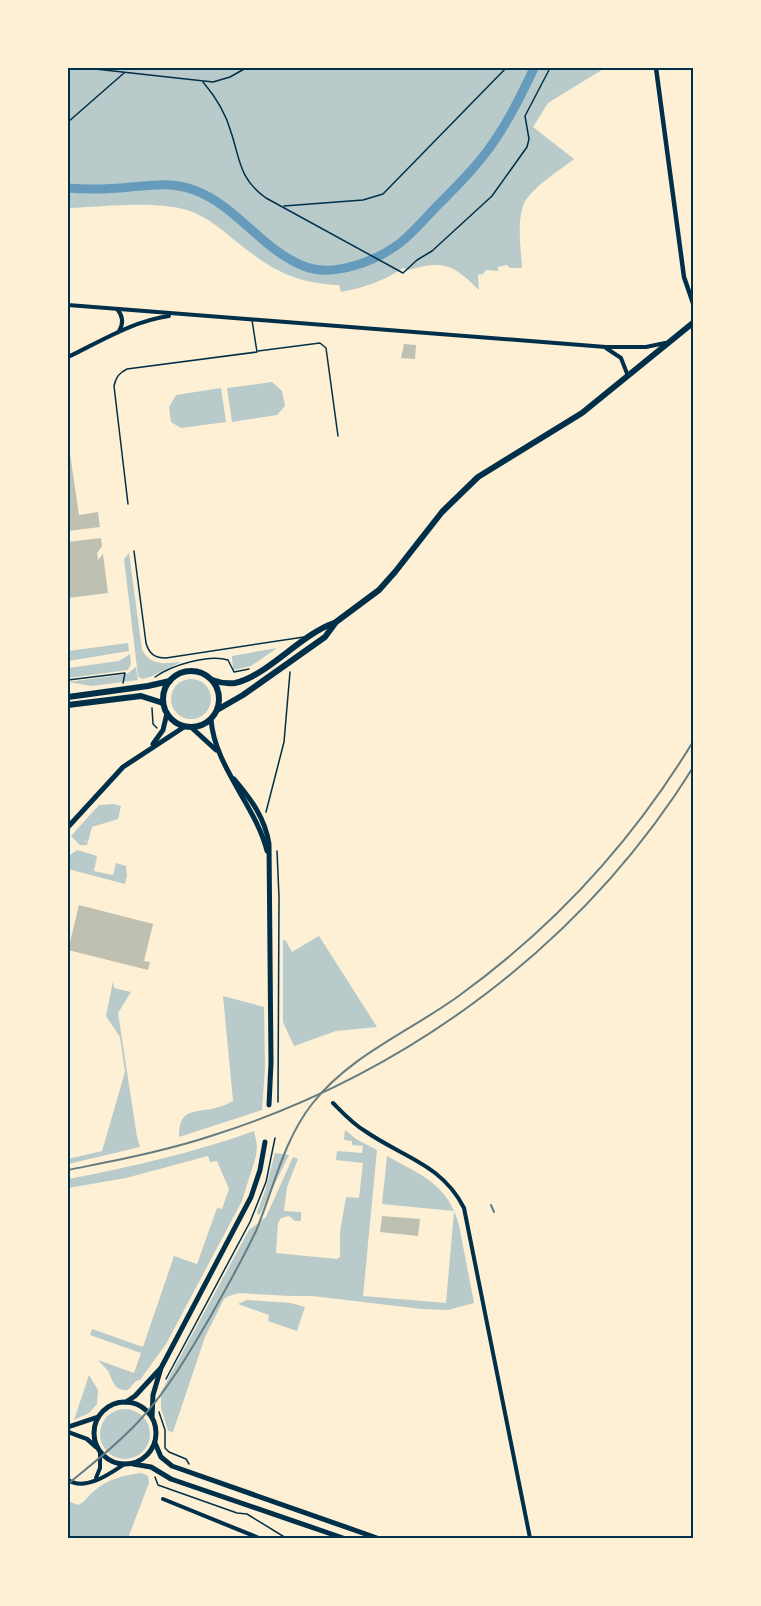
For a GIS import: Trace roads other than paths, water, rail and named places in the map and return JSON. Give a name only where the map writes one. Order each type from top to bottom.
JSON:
[{"type":"main road","points":[[170,681],[164,693],[163,702],[167,713],[174,722],[184,727],[201,726],[211,719],[217,710],[325,637],[336,622],[379,590],[396,572],[442,512],[472,482],[491,467],[558,430],[582,413],[693,322]]},
{"type":"main road","points":[[68,697],[148,686],[170,681],[184,672],[192,671],[225,684],[243,680],[319,628],[336,622]]},
{"type":"main road","points":[[212,680],[219,693],[217,710]]},
{"type":"main road","points":[[68,705],[141,696],[163,702]]},
{"type":"main road","points":[[152,746],[163,730],[167,713]]},
{"type":"main road","points":[[211,719],[214,739],[220,754],[262,834],[269,862],[271,1063],[269,1105]]},
{"type":"main road","points":[[68,826],[119,770],[152,746],[184,727]]},
{"type":"main road","points":[[192,728],[220,754]]},
{"type":"main road","points":[[265,1142],[260,1170],[251,1197],[161,1368],[153,1395],[152,1417],[156,1431],[155,1443],[160,1455],[172,1466],[377,1539]]},
{"type":"main road","points":[[161,1368],[135,1396],[126,1402],[112,1405],[98,1417],[93,1432],[96,1447],[100,1453],[111,1462],[147,1466],[171,1479],[343,1539]]},
{"type":"main road","points":[[126,1402],[143,1408],[152,1417]]},
{"type":"main road","points":[[133,1464],[145,1458],[155,1443]]},
{"type":"street","points":[[656,68],[684,277],[693,306]]},
{"type":"street","points":[[68,305],[606,347],[646,347],[669,342]]},
{"type":"street","points":[[117,309],[123,319],[123,326],[119,332]]},
{"type":"street","points":[[68,357],[144,321],[176,315]]},
{"type":"street","points":[[606,347],[621,358],[628,376]]},
{"type":"street","points":[[333,1103],[366,1132],[441,1176],[454,1191],[464,1208],[530,1539]]},
{"type":"street","points":[[68,1427],[98,1417]]},
{"type":"street","points":[[68,1432],[87,1439],[96,1447]]},
{"type":"street","points":[[96,1479],[100,1468],[100,1453]]},
{"type":"street","points":[[68,1480],[73,1484],[83,1485],[123,1465]]},
{"type":"street","points":[[163,1499],[260,1539]]},
{"type":"lane","points":[[252,320],[257,352]]},
{"type":"lane","points":[[128,504],[114,386],[120,372],[127,369],[324,344],[338,436]]},
{"type":"lane","points":[[134,551],[146,640],[151,653],[155,656],[163,658],[308,637]]},
{"type":"waterway","points":[[68,188],[100,189],[162,185],[186,187],[210,197],[290,260],[317,270],[355,266],[379,256],[400,243],[467,175],[499,134],[534,68]]},
{"type":"railway","points":[[68,1484],[131,1430],[177,1372],[251,1242],[286,1149],[312,1104],[344,1071],[460,995],[495,968],[560,911],[590,880],[645,813],[694,740]]},
{"type":"railway","points":[[68,1170],[178,1146],[287,1108],[357,1076],[423,1037],[487,993],[546,944],[600,889],[650,830],[694,766]]},
{"type":"railway","points":[[491,1205],[494,1212]]}]
